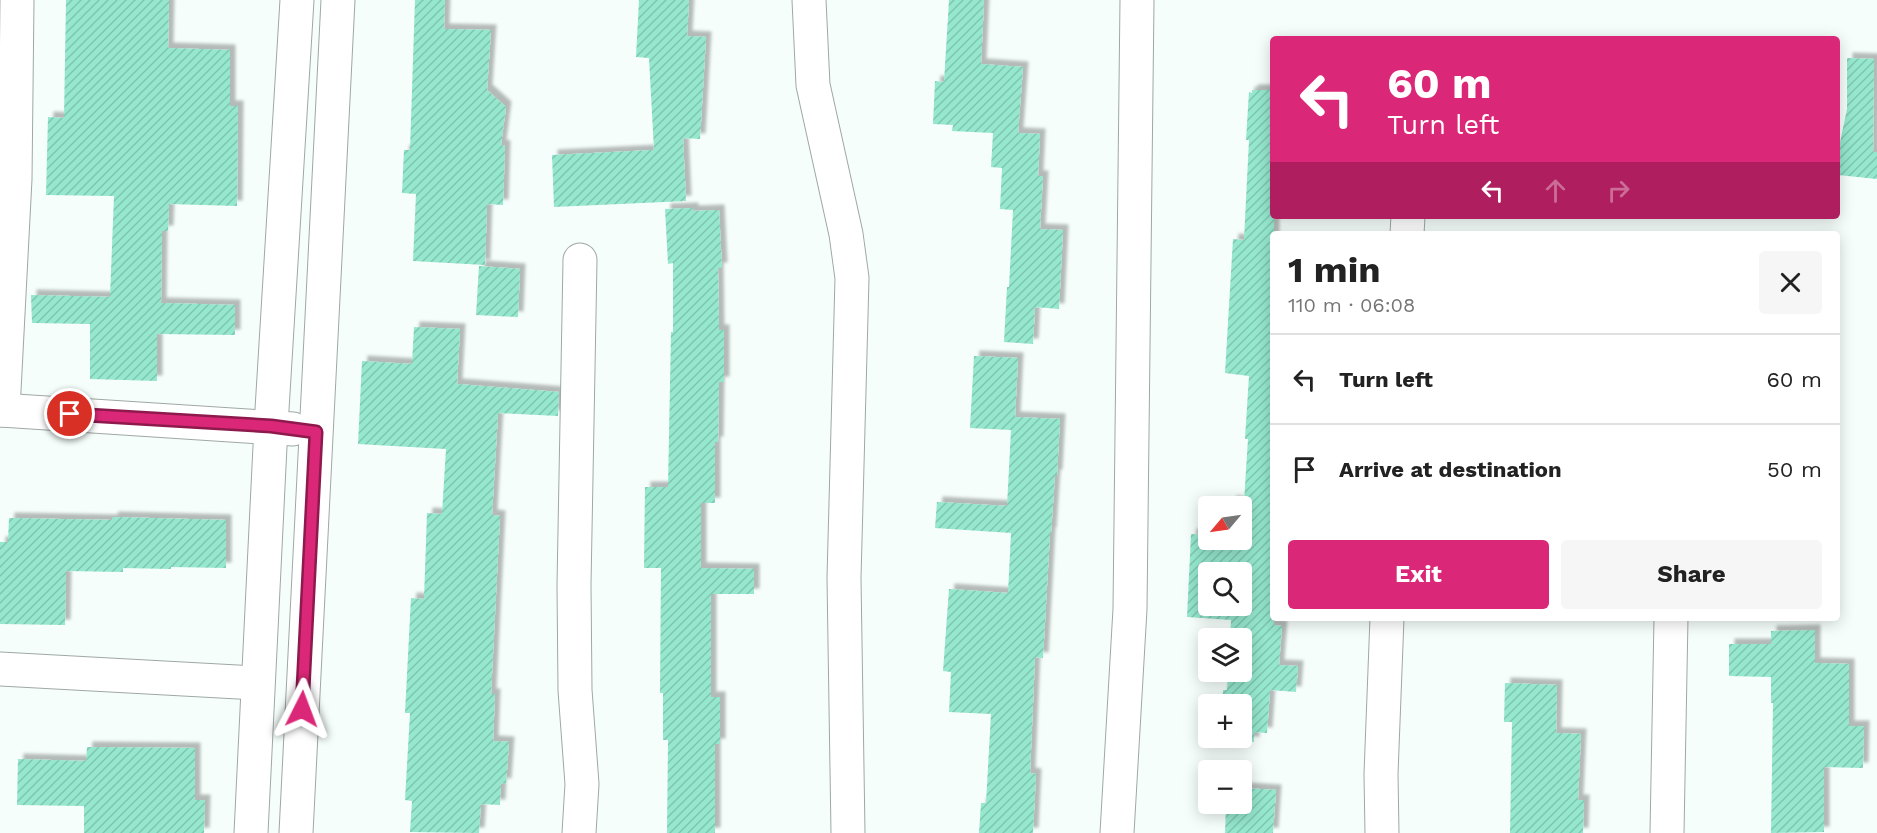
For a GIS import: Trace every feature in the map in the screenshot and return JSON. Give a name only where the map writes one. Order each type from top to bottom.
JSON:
[{"type":"street","points":[[17,0],[8,179],[1,410],[271,426],[316,432]]},
{"type":"street","points":[[251,833],[271,426],[297,0]]},
{"type":"street","points":[[296,833],[338,0]]},
{"type":"street","points":[[809,0],[813,85],[846,234],[852,278],[844,578],[848,833]]},
{"type":"street","points":[[1117,833],[1130,609],[1137,0]]},
{"type":"street","points":[[579,833],[582,784],[575,690],[574,585],[580,260]]},
{"type":"street","points":[[1382,833],[1381,774],[1387,621]]},
{"type":"street","points":[[1667,833],[1671,621]]},
{"type":"street","points":[[0,669],[257,683]]},
{"type":"building","points":[[66,0],[169,0],[168,48],[230,50],[230,106],[238,106],[237,206],[169,204],[168,231],[162,231],[161,303],[235,305],[235,335],[157,334],[157,381],[90,379],[90,324],[32,323],[31,295],[110,297],[114,196],[46,195],[48,117],[64,118]]},
{"type":"building","points":[[415,0],[445,0],[444,29],[491,30],[487,90],[506,107],[501,145],[505,146],[503,205],[487,204],[485,265],[413,261],[416,194],[402,193],[404,150],[410,150]]},
{"type":"building","points":[[639,0],[689,0],[687,36],[706,37],[700,139],[683,138],[686,201],[554,207],[552,155],[654,150],[649,58],[636,57]]},
{"type":"building","points":[[949,0],[984,0],[981,64],[1023,67],[1018,133],[1040,134],[1038,176],[1043,176],[1040,229],[1063,230],[1059,309],[1035,307],[1033,344],[1004,342],[1013,210],[1000,209],[1002,168],[991,167],[993,133],[952,131],[953,125],[933,124],[935,81],[944,82]]},
{"type":"building","points":[[1847,58],[1874,59],[1873,152],[1877,152],[1877,179],[1840,175],[1840,142],[1847,109]]},
{"type":"building","points":[[1270,90],[1270,219],[1274,219],[1274,231],[1270,231],[1270,621],[1274,621],[1274,625],[1282,626],[1279,665],[1298,666],[1296,692],[1270,690],[1267,733],[1254,732],[1254,742],[1252,742],[1252,694],[1223,694],[1223,690],[1227,690],[1227,682],[1252,682],[1252,628],[1231,628],[1231,620],[1187,617],[1191,534],[1198,534],[1198,550],[1252,550],[1252,496],[1244,496],[1249,376],[1225,373],[1233,239],[1244,240],[1249,140],[1246,140],[1249,92]]},
{"type":"building","points":[[693,208],[693,211],[719,210],[722,268],[718,268],[719,330],[724,330],[724,382],[719,382],[718,442],[715,442],[715,503],[701,503],[701,568],[754,569],[754,594],[711,594],[711,697],[720,697],[720,744],[715,744],[715,833],[667,833],[668,740],[663,740],[663,693],[660,693],[661,568],[644,568],[645,487],[668,487],[673,263],[668,264],[665,209]]},
{"type":"building","points":[[479,266],[520,269],[518,317],[476,315]]},
{"type":"building","points":[[414,327],[460,329],[457,384],[559,392],[558,416],[498,413],[492,515],[500,516],[491,694],[495,694],[493,741],[509,742],[506,784],[501,783],[500,805],[481,804],[479,833],[410,832],[412,801],[405,800],[410,713],[405,713],[411,598],[424,599],[427,513],[442,514],[446,449],[358,444],[362,361],[412,364]]},
{"type":"building","points":[[974,356],[1018,358],[1015,417],[1060,419],[1057,475],[1055,475],[1050,533],[1043,658],[1035,657],[1030,773],[1036,774],[1033,833],[979,833],[981,803],[986,803],[991,714],[949,712],[951,672],[943,671],[949,589],[1008,593],[1011,533],[935,528],[937,502],[1007,506],[1011,430],[970,428]]},
{"type":"building","points":[[113,517],[226,520],[226,568],[123,568],[123,572],[66,571],[65,625],[0,624],[0,542],[8,542],[9,518],[112,520]]},
{"type":"building","points":[[1815,630],[1815,663],[1849,664],[1849,726],[1864,726],[1863,768],[1824,767],[1824,832],[1771,833],[1773,703],[1771,703],[1771,677],[1729,676],[1729,644],[1771,644],[1771,631]]},
{"type":"building","points":[[1505,683],[1557,685],[1556,733],[1581,734],[1578,800],[1584,800],[1583,833],[1510,833],[1512,722],[1504,722]]},
{"type":"building","points":[[87,747],[195,748],[195,800],[205,800],[204,833],[84,833],[84,806],[17,805],[18,759],[86,761]]},
{"type":"building","points":[[1252,789],[1276,790],[1273,833],[1225,833],[1226,814],[1252,814]]},
{"type":"route","points":[[70,414],[271,426],[316,432],[302,709]]}]
